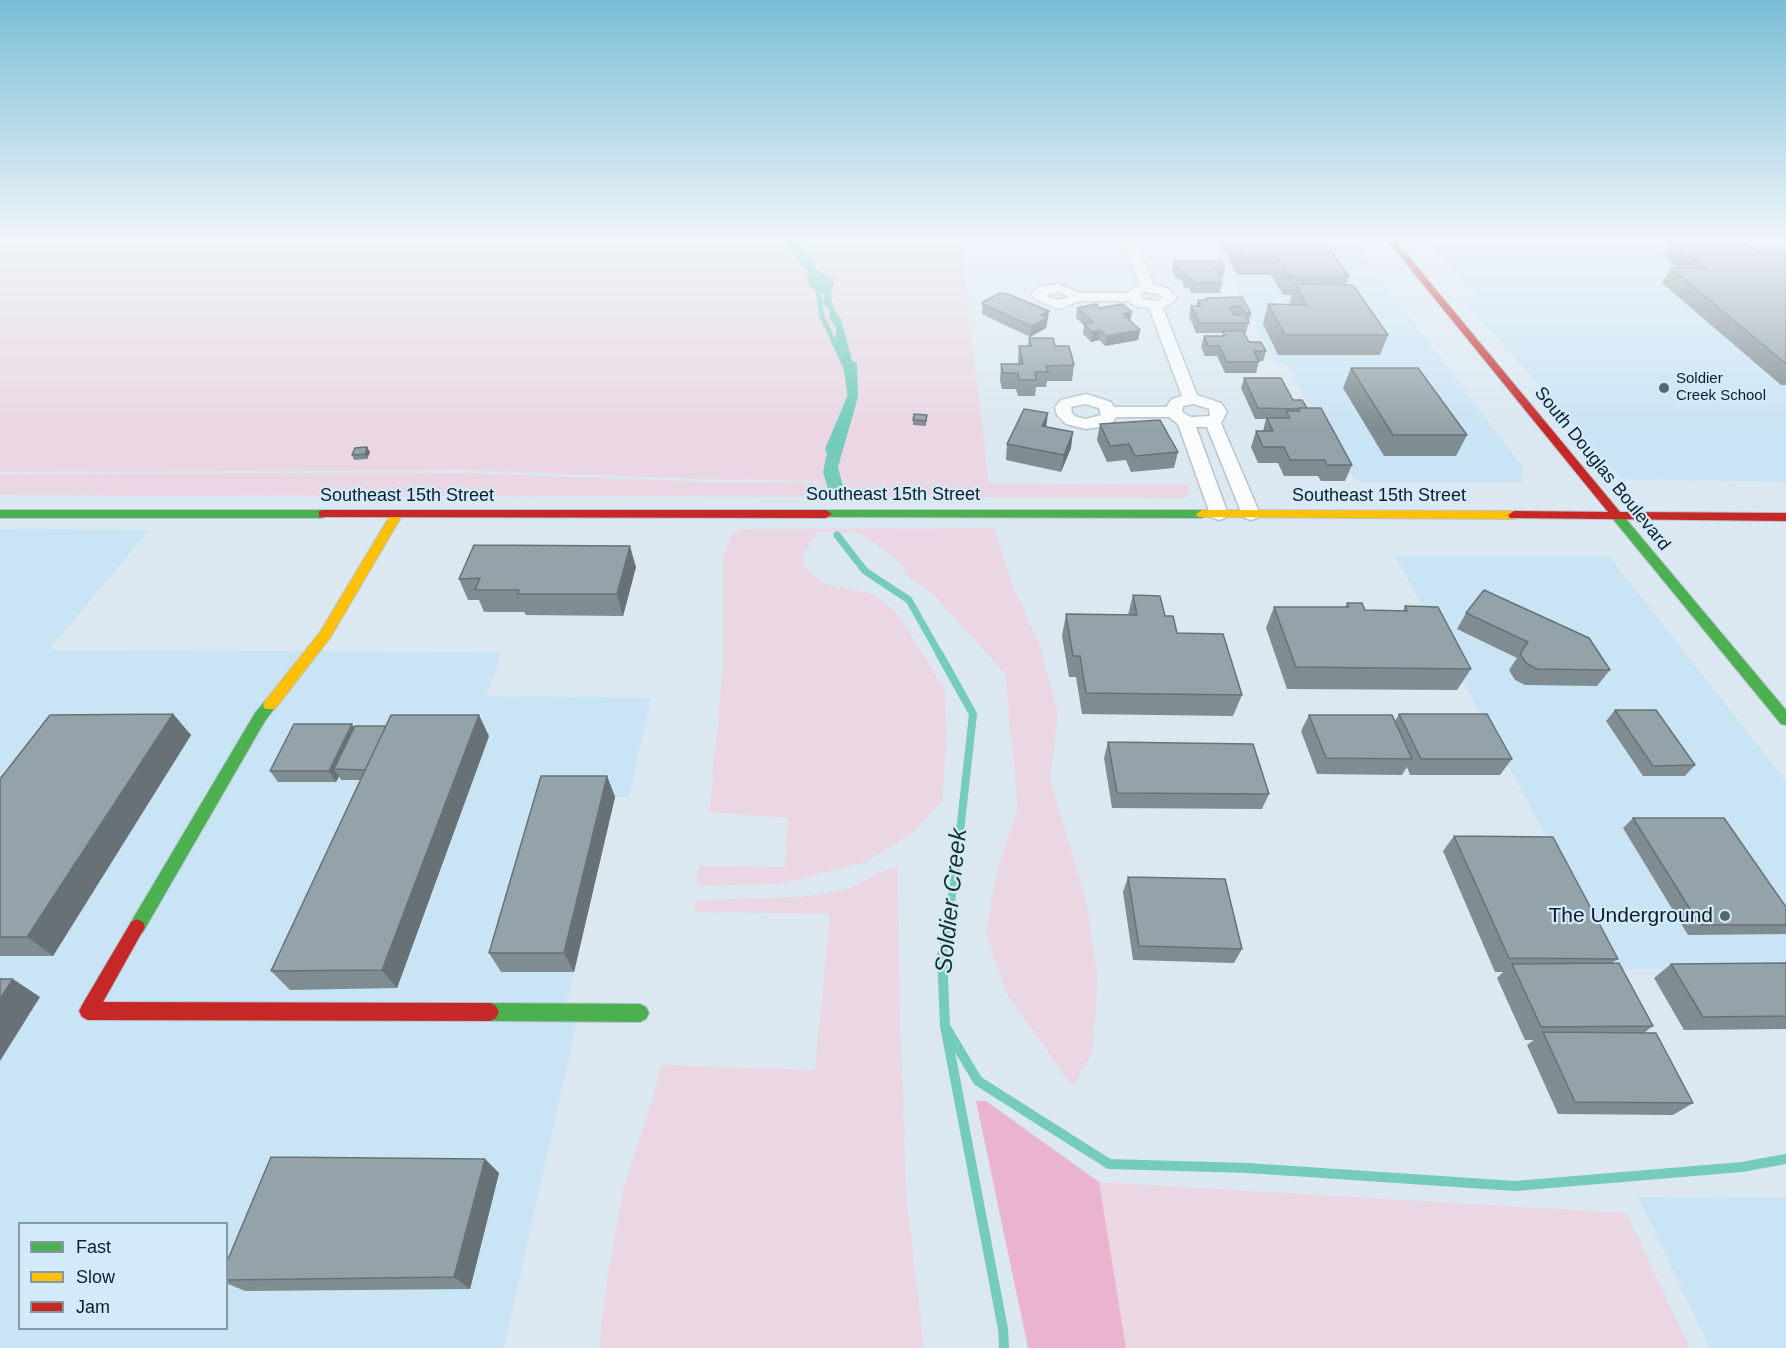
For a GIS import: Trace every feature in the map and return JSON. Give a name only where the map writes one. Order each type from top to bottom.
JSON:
[{"type":"main road","name":"South Douglas Boulevard","points":[[1443,303],[1786,720]]},
{"type":"main road","name":"Southeast 15th Street","points":[[0,514],[1251,514],[1786,517]]},
{"type":"main road","points":[[397,514],[325,634],[260,717],[88,1011],[640,1013]]},
{"type":"street","points":[[1140,303],[1155,305],[1166,303]]},
{"type":"street","points":[[1155,305],[1191,399]]},
{"type":"street","points":[[1109,412],[1179,416],[1198,423],[1212,421],[1219,416],[1216,408],[1203,401],[1191,399],[1177,402],[1173,407],[1179,416],[1202,467],[1219,514]]},
{"type":"street","points":[[1212,421],[1251,514]]},
{"type":"street","points":[[1202,467],[1231,466]]},
{"type":"shaded area","points":[[0,303],[968,303],[989,483],[1190,485],[1190,488],[1186,498],[0,495],[0,474],[463,473],[702,482],[941,483],[703,479],[464,470],[0,472]]},
{"type":"shaded area","points":[[832,303],[841,319],[852,360],[857,364],[858,397],[838,467],[845,494],[829,492],[823,472],[827,453],[825,449],[849,392],[850,378],[845,375],[844,358],[841,351],[832,344],[836,336],[836,328],[829,317],[830,310],[823,304]]},
{"type":"shaded area","points":[[1244,303],[1399,303],[1522,466],[1523,482],[1361,482],[1344,470],[1286,363],[1275,363]]},
{"type":"shaded area","name":"Soldier Creek School","points":[[1467,303],[1786,303],[1786,482],[1621,479]]},
{"type":"shaded area","points":[[994,528],[1013,586],[1041,648],[1058,714],[1050,779],[1086,900],[1098,980],[1092,1054],[1073,1087],[1006,993],[986,934],[997,871],[1018,808],[1005,674],[933,594],[906,575],[901,564],[883,549],[858,533],[817,532],[804,553],[803,561],[808,571],[820,580],[832,586],[873,594],[887,604],[899,616],[945,690],[947,733],[942,801],[915,831],[867,862],[780,884],[696,886],[699,866],[785,867],[788,818],[709,812],[723,671],[723,557],[732,534],[741,529]]},
{"type":"shaded area","points":[[0,529],[149,530],[49,650],[502,652],[486,696],[651,698],[629,797],[550,797],[501,972],[574,972],[562,1020],[577,1021],[504,1348],[0,1348]]},
{"type":"shaded area","points":[[1395,556],[1609,556],[1786,781],[1786,969],[1618,969]]},
{"type":"shaded area","points":[[898,866],[900,1023],[907,1202],[924,1348],[599,1348],[607,1279],[624,1186],[661,1065],[815,1070],[830,914],[694,912],[696,900],[801,897],[849,889]]},
{"type":"shaded area","points":[[976,1101],[986,1101],[1099,1182],[1126,1348],[1028,1348]]},
{"type":"shaded area","points":[[1099,1182],[1626,1213],[1690,1348],[1126,1348]]},
{"type":"shaded area","points":[[1638,1197],[1786,1198],[1786,1348],[1710,1348]]},
{"type":"building","points":[[1029,303],[1049,311],[1041,315],[1047,318],[1031,326],[982,304]]},
{"type":"building","points":[[1199,303],[1245,303],[1251,313],[1245,313],[1241,306],[1229,307],[1234,315],[1245,315],[1249,323],[1199,323],[1191,306],[1200,306]]},
{"type":"building","points":[[1306,303],[1366,303],[1388,335],[1285,335],[1268,304],[1307,305]]},
{"type":"building","points":[[1713,303],[1786,303],[1786,364]]},
{"type":"building","points":[[1096,304],[1100,308],[1122,304],[1132,312],[1123,314],[1140,330],[1107,336],[1100,330],[1092,332],[1084,324],[1093,322],[1077,308]]},
{"type":"building","points":[[1223,331],[1243,331],[1249,342],[1261,342],[1266,351],[1254,351],[1259,362],[1227,362],[1219,346],[1208,346],[1204,336],[1225,336]]},
{"type":"building","points":[[1029,338],[1053,338],[1055,346],[1069,346],[1074,365],[1046,366],[1048,372],[1035,372],[1036,380],[1019,380],[1018,373],[1003,373],[1001,364],[1023,364],[1019,346],[1031,346]]},
{"type":"building","points":[[1351,368],[1418,368],[1467,435],[1393,435]]},
{"type":"building","points":[[1244,378],[1281,378],[1293,400],[1302,400],[1307,408],[1258,408]]},
{"type":"building","points":[[1298,408],[1321,408],[1352,465],[1327,465],[1325,460],[1290,460],[1284,447],[1263,447],[1256,431],[1273,431],[1267,418],[1290,418],[1286,411],[1300,411]]},
{"type":"building","points":[[1024,409],[1048,413],[1042,426],[1073,432],[1064,455],[1007,444]]},
{"type":"building","points":[[914,414],[927,415],[926,421],[913,420]]},
{"type":"building","points":[[1160,420],[1178,452],[1135,456],[1129,444],[1110,446],[1100,424]]},
{"type":"building","points":[[367,447],[365,454],[352,455],[355,448]]},
{"type":"building","points":[[474,545],[630,546],[617,594],[517,594],[519,590],[475,590],[480,578],[459,579]]},
{"type":"building","points":[[1484,590],[1589,638],[1610,670],[1537,669],[1526,663],[1520,654],[1528,642],[1466,613]]},
{"type":"building","points":[[1133,595],[1160,596],[1165,616],[1173,616],[1177,633],[1223,634],[1242,695],[1086,693],[1080,656],[1073,656],[1066,614],[1137,615]]},
{"type":"building","points":[[1347,603],[1362,603],[1365,610],[1407,611],[1405,606],[1438,607],[1471,669],[1296,667],[1274,607],[1349,607]]},
{"type":"building","points":[[1615,710],[1656,710],[1695,765],[1653,766]]},
{"type":"building","points":[[173,714],[27,937],[0,937],[0,779],[50,715]]},
{"type":"building","points":[[1399,714],[1487,714],[1512,759],[1421,759]]},
{"type":"building","points":[[391,715],[479,715],[382,970],[271,971]]},
{"type":"building","points":[[1309,715],[1392,715],[1412,759],[1326,758]]},
{"type":"building","points":[[294,724],[352,724],[329,771],[270,771]]},
{"type":"building","points":[[355,726],[386,726],[365,770],[334,769]]},
{"type":"building","points":[[1108,742],[1253,744],[1269,794],[1117,793]]},
{"type":"building","points":[[541,776],[607,776],[564,953],[489,953]]},
{"type":"building","points":[[1633,818],[1724,818],[1786,907],[1786,925],[1700,925]]},
{"type":"building","points":[[1454,836],[1553,837],[1618,959],[1509,958]]},
{"type":"building","points":[[1128,877],[1225,879],[1242,949],[1139,946]]},
{"type":"building","points":[[1619,963],[1653,1026],[1541,1027],[1512,964]]},
{"type":"building","points":[[1786,963],[1786,1016],[1703,1017],[1671,964]]},
{"type":"building","points":[[0,979],[13,979],[0,999]]},
{"type":"building","points":[[1543,1032],[1656,1033],[1693,1103],[1575,1102]]},
{"type":"building","points":[[271,1157],[485,1159],[454,1277],[228,1280],[228,1259]]},
{"type":"waterway","name":"Soldier Creek","points":[[820,303],[822,316],[846,368],[850,394]]},
{"type":"waterway","name":"Soldier Creek","points":[[837,535],[865,571],[909,600],[940,655]]},
{"type":"waterway","name":"Soldier Creek","points":[[939,653],[973,714],[955,877],[942,957]]},
{"type":"waterway","name":"Soldier Creek","points":[[942,957],[945,1026]]},
{"type":"waterway","points":[[945,1026],[978,1081],[1109,1164],[1248,1168],[1515,1186],[1742,1167],[1786,1159]]},
{"type":"waterway","name":"Soldier Creek","points":[[945,1026],[1003,1329],[1004,1348]]},
{"type":"traffic: fast","points":[[0,514],[323,514]]},
{"type":"traffic: fast","points":[[826,514],[1202,514]]},
{"type":"traffic: fast","points":[[1617,516],[1786,720]]},
{"type":"traffic: fast","points":[[137,927],[260,717],[270,705]]},
{"type":"traffic: fast","points":[[490,1012],[640,1013]]},
{"type":"traffic: slow","points":[[270,705],[325,635],[397,514]]},
{"type":"traffic: slow","points":[[1202,514],[1514,515]]},
{"type":"traffic: jam","points":[[1443,303],[1617,516]]},
{"type":"traffic: jam","points":[[323,514],[826,514]]},
{"type":"traffic: jam","points":[[1514,515],[1786,517]]},
{"type":"traffic: jam","points":[[137,927],[88,1011],[490,1012]]},
{"type":"place","name":"Soldier Creek School","points":[[1664,388]]},
{"type":"place","name":"The Underground","points":[[1725,916]]}]
